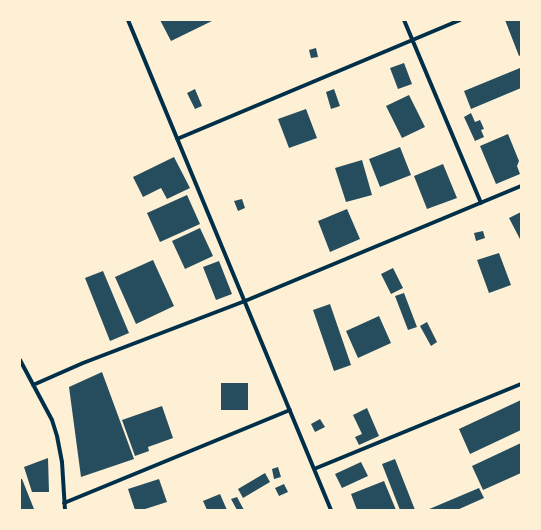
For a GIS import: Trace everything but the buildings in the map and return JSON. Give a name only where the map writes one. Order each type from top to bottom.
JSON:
[{"type":"street","points":[[128,20],[331,510]]},
{"type":"street","points":[[404,20],[482,203]]},
{"type":"street","points":[[177,138],[460,20]]},
{"type":"street","points":[[33,384],[245,301],[521,186]]},
{"type":"street","points":[[20,360],[22,361],[52,420],[57,436],[62,462],[65,510]]},
{"type":"street","points":[[314,469],[521,384]]},
{"type":"street","points":[[64,503],[290,410]]}]
